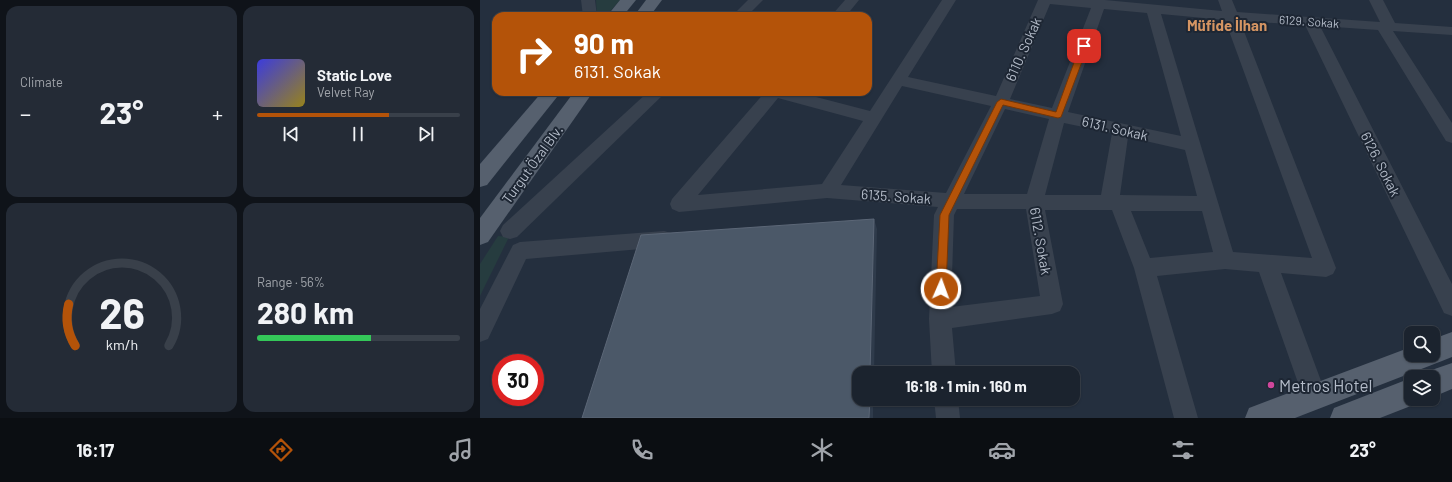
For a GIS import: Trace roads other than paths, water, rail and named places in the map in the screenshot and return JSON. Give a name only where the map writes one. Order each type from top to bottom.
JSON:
[{"type":"main road","points":[[618,12],[628,0]]},
{"type":"main road","points":[[645,12],[654,0]]},
{"type":"main road","name":"Turgut Özal Blv.","points":[[480,179],[549,96]]},
{"type":"main road","name":"Turgut Özal Blv.","points":[[480,235],[581,96]]},
{"type":"main road","points":[[1440,349],[1452,344]]},
{"type":"main road","points":[[1259,418],[1407,362]]},
{"type":"main road","points":[[1440,380],[1452,376]]},
{"type":"main road","points":[[1344,418],[1404,395]]},
{"type":"street","points":[[588,0],[590,12]]},
{"type":"street","points":[[743,12],[756,0]]},
{"type":"street","points":[[842,12],[852,0]]},
{"type":"street","points":[[828,191],[949,0]]},
{"type":"street","name":"6129. Sokak","points":[[1046,0],[1098,2],[1153,9],[1231,16],[1452,31]]},
{"type":"street","name":"6110. Sokak","points":[[943,366],[940,319],[944,215],[1001,102],[1046,0]]},
{"type":"street","points":[[1144,268],[1225,260],[1326,268],[1225,0]]},
{"type":"street","points":[[1376,0],[1386,27],[1452,137]]},
{"type":"street","name":"6112. Sokak","points":[[940,319],[1052,304],[1034,201],[1058,115],[1098,2]]},
{"type":"street","points":[[1153,9],[1225,260]]},
{"type":"street","name":"6126. Sokak","points":[[1310,22],[1452,306]]},
{"type":"street","name":"6131. Sokak","points":[[898,80],[1192,145]]},
{"type":"street","points":[[510,231],[654,96]]},
{"type":"street","name":"6135. Sokak","points":[[772,96],[679,204],[828,191],[951,201],[1209,204]]},
{"type":"street","points":[[790,96],[874,118]]},
{"type":"street","points":[[1120,129],[1114,203],[1144,268],[1186,418]]},
{"type":"street","points":[[480,332],[520,252],[681,237]]},
{"type":"street","points":[[1267,264],[1315,397]]},
{"type":"street","points":[[947,406],[948,418]]},
{"type":"place","name":"Metros Hotel","points":[[1271,385]]},
{"type":"district","name":"Müfide İlhan","points":[[1227,25]]}]
